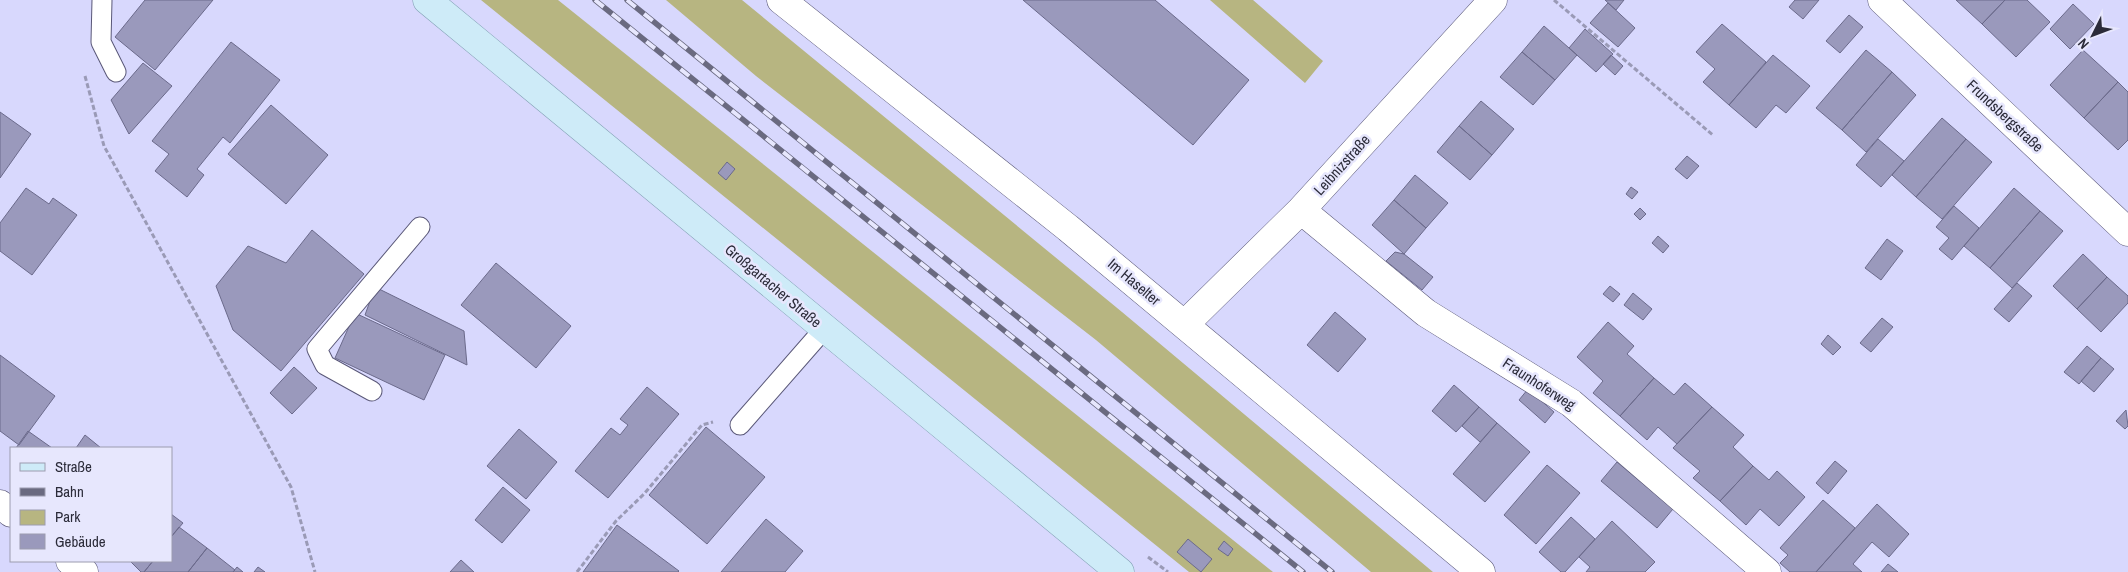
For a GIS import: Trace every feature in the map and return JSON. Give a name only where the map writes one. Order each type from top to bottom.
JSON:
[{"type":"main road","name":"Großgartacher Straße","points":[[426,0],[1120,572]]},
{"type":"street","name":"Im Haselter","points":[[781,0],[1061,222],[1481,572]]},
{"type":"street","name":"Leibnizstraße","points":[[1185,324],[1301,210],[1493,0]]},
{"type":"street","name":"Frundsbergstraße","points":[[1882,0],[2128,232]]},
{"type":"street","name":"Fraunhoferweg","points":[[1301,210],[1426,313],[1571,403],[1767,572]]},
{"type":"street","points":[[0,504],[10,513]]},
{"type":"street","points":[[71,562],[84,572]]},
{"type":"lane","points":[[102,0],[101,42],[116,72]]},
{"type":"lane","points":[[372,391],[325,364],[317,349],[420,227]]},
{"type":"lane","points":[[740,426],[824,328]]},
{"type":"path","points":[[1554,0],[1714,136]]},
{"type":"path","points":[[83,69],[104,146],[291,487],[315,572]]},
{"type":"path","points":[[577,572],[616,521],[644,494],[702,425],[723,420],[740,426]]},
{"type":"green space","points":[[481,0],[558,0],[1273,572],[1189,572]]},
{"type":"green space","points":[[666,0],[742,0],[1122,312],[1433,572],[1371,572],[1096,340],[756,76]]},
{"type":"green space","points":[[1210,0],[1253,0],[1323,61],[1305,83]]},
{"type":"building","points":[[145,0],[213,0],[155,70],[115,37]]},
{"type":"building","points":[[1023,0],[1155,0],[1249,80],[1193,145]]},
{"type":"building","points":[[1605,0],[1624,0],[1616,10]]},
{"type":"building","points":[[1795,0],[1819,0],[1803,19],[1789,7]]},
{"type":"building","points":[[1956,0],[2005,0],[1982,24]]},
{"type":"building","points":[[2005,0],[2027,0],[2050,22],[2016,57],[1982,24]]},
{"type":"building","points":[[1608,3],[1635,28],[1618,47],[1590,23]]},
{"type":"building","points":[[2073,4],[2094,24],[2070,49],[2050,29]]},
{"type":"building","points":[[1849,15],[1863,27],[1840,53],[1826,41]]},
{"type":"building","points":[[1722,24],[1766,62],[1729,105],[1703,82],[1715,69],[1696,52]]},
{"type":"building","points":[[1544,26],[1577,55],[1555,80],[1522,52]]},
{"type":"building","points":[[1585,29],[1613,54],[1596,72],[1569,48]]},
{"type":"building","points":[[231,42],[280,80],[230,143],[223,137],[197,169],[204,175],[187,197],[155,171],[169,154],[152,141]]},
{"type":"building","points":[[1866,50],[1892,72],[1842,130],[1816,108]]},
{"type":"building","points":[[2083,50],[2118,82],[2084,118],[2050,85]]},
{"type":"building","points":[[1522,52],[1555,80],[1533,105],[1500,77]]},
{"type":"building","points":[[1611,55],[1623,66],[1615,75],[1603,64]]},
{"type":"building","points":[[1773,55],[1810,86],[1786,113],[1776,105],[1756,128],[1729,105]]},
{"type":"building","points":[[143,63],[172,86],[129,134],[111,100]]},
{"type":"building","points":[[1892,72],[1916,95],[1866,152],[1842,130]]},
{"type":"building","points":[[2118,82],[2128,92],[2128,140],[2118,150],[2084,118]]},
{"type":"building","points":[[1481,101],[1514,129],[1492,155],[1459,126]]},
{"type":"building","points":[[271,105],[328,155],[286,204],[228,154]]},
{"type":"building","points":[[0,112],[31,134],[0,178]]},
{"type":"building","points":[[1942,118],[1966,139],[1916,197],[1892,175]]},
{"type":"building","points":[[1459,126],[1492,155],[1470,180],[1437,152]]},
{"type":"building","points":[[1878,139],[1904,161],[1881,187],[1856,165]]},
{"type":"building","points":[[1966,139],[1992,162],[1942,219],[1916,197]]},
{"type":"building","points":[[1687,156],[1699,166],[1687,179],[1675,169]]},
{"type":"building","points":[[727,162],[735,169],[726,180],[718,173]]},
{"type":"building","points":[[1415,175],[1448,203],[1426,228],[1394,200]]},
{"type":"building","points":[[1631,187],[1638,192],[1632,199],[1626,194]]},
{"type":"building","points":[[26,188],[49,204],[53,198],[77,215],[32,275],[0,251],[0,223]]},
{"type":"building","points":[[2014,188],[2040,211],[1990,268],[1964,246]]},
{"type":"building","points":[[1394,200],[1426,228],[1404,254],[1372,225]]},
{"type":"building","points":[[1954,206],[1979,228],[1952,260],[1939,249],[1949,238],[1936,227]]},
{"type":"building","points":[[1640,208],[1646,214],[1640,220],[1634,214]]},
{"type":"building","points":[[2040,211],[2063,231],[2012,288],[1990,268]]},
{"type":"building","points":[[312,230],[364,274],[281,371],[233,330],[216,286],[248,246],[286,263]]},
{"type":"building","points":[[1658,236],[1669,246],[1663,253],[1652,243]]},
{"type":"building","points":[[1887,239],[1903,251],[1881,280],[1865,268]]},
{"type":"building","points":[[1395,252],[1404,254],[1433,277],[1422,290],[1386,261]]},
{"type":"building","points":[[2083,254],[2107,277],[2077,309],[2053,286]]},
{"type":"building","points":[[496,263],[571,326],[536,368],[461,305]]},
{"type":"building","points":[[2107,277],[2128,296],[2128,303],[2101,332],[2077,309]]},
{"type":"building","points":[[2017,283],[2032,296],[2009,322],[1994,309]]},
{"type":"building","points":[[1610,286],[1620,294],[1613,302],[1603,294]]},
{"type":"building","points":[[375,287],[464,331],[467,365],[365,315]]},
{"type":"building","points":[[1633,293],[1652,309],[1643,320],[1624,305]]},
{"type":"building","points":[[1335,312],[1366,339],[1338,372],[1307,345]]},
{"type":"building","points":[[355,313],[445,355],[424,400],[335,358]]},
{"type":"building","points":[[1882,318],[1893,327],[1871,352],[1860,343]]},
{"type":"building","points":[[1608,322],[1634,346],[1627,354],[1654,378],[1620,416],[1593,393],[1603,381],[1577,357]]},
{"type":"building","points":[[1828,335],[1841,347],[1833,355],[1821,344]]},
{"type":"building","points":[[2087,346],[2101,358],[2079,384],[2064,372]]},
{"type":"building","points":[[0,355],[55,396],[19,445],[0,431]]},
{"type":"building","points":[[2101,358],[2114,369],[2094,392],[2081,381]]},
{"type":"building","points":[[294,367],[317,388],[292,414],[270,393]]},
{"type":"building","points":[[1654,378],[1674,395],[1685,383],[1712,407],[1677,444],[1658,427],[1647,440],[1620,416]]},
{"type":"building","points":[[1454,385],[1479,407],[1456,432],[1432,411]]},
{"type":"building","points":[[647,387],[679,414],[608,498],[575,471],[611,428],[620,435],[628,425],[620,419]]},
{"type":"building","points":[[1528,389],[1554,412],[1545,423],[1519,400]]},
{"type":"building","points":[[1479,407],[1497,423],[1480,442],[1462,426]]},
{"type":"building","points":[[1712,407],[1744,435],[1733,447],[1753,466],[1720,501],[1693,478],[1700,471],[1673,448]]},
{"type":"building","points":[[2126,410],[2128,426],[2125,429],[2116,421]]},
{"type":"building","points":[[1497,423],[1530,452],[1485,502],[1453,474]]},
{"type":"building","points":[[706,427],[765,477],[707,544],[649,495]]},
{"type":"building","points":[[519,429],[557,462],[526,499],[487,466]]},
{"type":"building","points":[[28,431],[51,447],[17,447]]},
{"type":"building","points":[[85,435],[100,447],[77,447]]},
{"type":"building","points":[[1835,461],[1847,471],[1828,494],[1816,483]]},
{"type":"building","points":[[1617,462],[1673,509],[1657,528],[1601,481]]},
{"type":"building","points":[[1547,465],[1580,493],[1536,544],[1504,515]]},
{"type":"building","points":[[1753,466],[1769,480],[1777,471],[1805,497],[1779,526],[1760,509],[1746,525],[1720,501]]},
{"type":"building","points":[[503,487],[530,510],[502,543],[475,520]]},
{"type":"building","points":[[1823,500],[1855,528],[1816,572],[1790,572],[1780,563],[1788,555],[1780,548]]},
{"type":"building","points":[[1877,504],[1909,534],[1889,557],[1872,542],[1853,564],[1862,572],[1816,572]]},
{"type":"building","points":[[172,515],[183,523],[172,536]]},
{"type":"building","points":[[1571,517],[1595,539],[1565,572],[1561,572],[1539,552]]},
{"type":"building","points":[[766,519],[803,551],[785,572],[721,572]]},
{"type":"building","points":[[1612,521],[1655,562],[1645,572],[1586,572],[1590,567],[1579,557]]},
{"type":"building","points":[[617,525],[679,571],[583,572]]},
{"type":"building","points":[[179,527],[207,548],[188,572],[144,572],[152,562],[172,562],[172,536]]},
{"type":"building","points":[[1188,539],[1212,559],[1201,572],[1177,552]]},
{"type":"building","points":[[1224,541],[1233,549],[1228,556],[1218,549]]},
{"type":"building","points":[[207,548],[235,570],[233,572],[188,572]]},
{"type":"building","points":[[461,560],[474,572],[450,572]]},
{"type":"building","points":[[131,562],[152,562],[144,572],[141,572]]},
{"type":"building","points":[[1888,564],[1898,572],[1881,572]]},
{"type":"building","points":[[237,567],[243,572],[233,572]]},
{"type":"building","points":[[258,567],[265,572],[254,572]]},
{"type":"railway","points":[[595,0],[1303,572]]},
{"type":"railway","points":[[627,0],[1332,572]]}]
